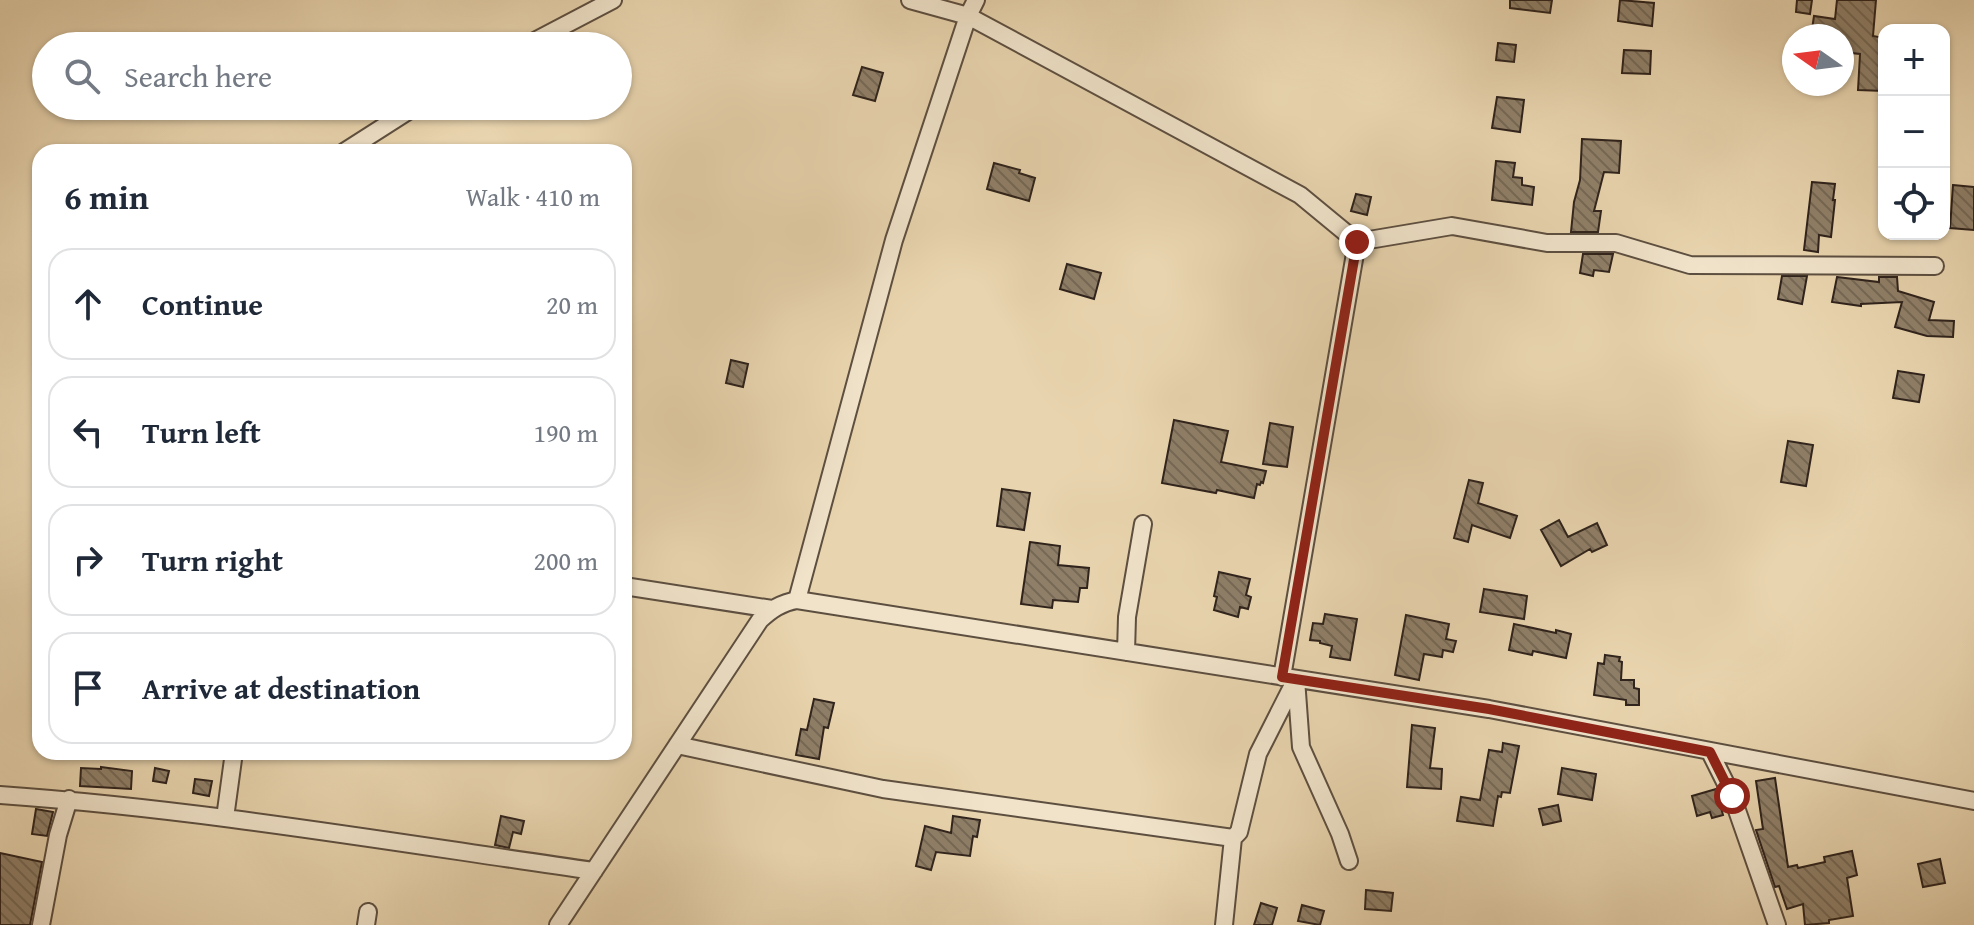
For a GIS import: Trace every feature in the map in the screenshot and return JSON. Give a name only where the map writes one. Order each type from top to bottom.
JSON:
[{"type":"street","points":[[552,32],[613,0]]},
{"type":"street","points":[[910,0],[968,16],[1300,195],[1357,242],[1452,226],[1563,245],[1616,243],[1690,265],[1935,266]]},
{"type":"street","points":[[797,600],[894,240],[976,0]]},
{"type":"street","points":[[357,144],[394,120]]},
{"type":"street","points":[[1224,925],[1233,838],[1239,832],[1258,754],[1289,678],[1357,242]]},
{"type":"street","points":[[1126,652],[1127,617],[1143,524]]},
{"type":"street","points":[[632,587],[772,609]]},
{"type":"street","points":[[558,925],[760,620],[772,609],[797,600],[1489,709],[1974,801]]},
{"type":"street","points":[[1289,678],[1301,747],[1349,861]]},
{"type":"street","points":[[677,745],[883,789],[1233,838]]},
{"type":"street","points":[[1710,752],[1732,796],[1777,925]]},
{"type":"street","points":[[225,818],[233,760]]},
{"type":"street","points":[[0,795],[69,799],[225,818],[594,871]]},
{"type":"street","points":[[41,925],[58,835],[69,799]]},
{"type":"building","points":[[1510,0],[1552,0],[1550,13],[1510,8]]},
{"type":"building","points":[[1620,0],[1654,3],[1652,26],[1618,21]]},
{"type":"building","points":[[1797,0],[1812,0],[1810,14],[1796,12]]},
{"type":"building","points":[[1837,0],[1876,0],[1873,36],[1878,37],[1878,91],[1858,90],[1860,54],[1854,53],[1854,24],[1813,24],[1814,16],[1835,19]]},
{"type":"building","points":[[1498,43],[1516,45],[1514,62],[1496,60]]},
{"type":"building","points":[[1624,50],[1651,51],[1650,74],[1622,73]]},
{"type":"building","points":[[862,67],[883,73],[875,101],[853,95]]},
{"type":"building","points":[[1497,97],[1524,100],[1520,132],[1492,128]]},
{"type":"building","points":[[1582,139],[1621,141],[1619,173],[1604,172],[1594,211],[1601,211],[1598,232],[1571,232],[1580,180]]},
{"type":"building","points":[[1496,161],[1515,163],[1513,177],[1522,178],[1522,185],[1534,187],[1532,205],[1492,200]]},
{"type":"building","points":[[994,163],[1035,178],[1029,201],[987,189]]},
{"type":"building","points":[[1812,182],[1835,184],[1831,237],[1819,235],[1818,252],[1804,250]]},
{"type":"building","points":[[1953,185],[1974,187],[1974,230],[1950,228]]},
{"type":"building","points":[[1356,194],[1371,197],[1367,215],[1351,211]]},
{"type":"building","points":[[1583,254],[1613,254],[1609,272],[1594,270],[1593,276],[1580,273]]},
{"type":"building","points":[[1067,264],[1101,273],[1094,299],[1060,289]]},
{"type":"building","points":[[1782,276],[1807,276],[1802,304],[1778,299]]},
{"type":"building","points":[[1837,277],[1879,282],[1879,277],[1897,277],[1898,291],[1934,302],[1929,320],[1954,321],[1953,337],[1927,336],[1895,327],[1902,302],[1861,306],[1832,302]]},
{"type":"building","points":[[731,360],[748,364],[743,387],[726,383]]},
{"type":"building","points":[[1898,371],[1924,375],[1919,402],[1893,398]]},
{"type":"building","points":[[1174,420],[1228,431],[1221,462],[1266,471],[1263,483],[1257,484],[1254,498],[1162,483]]},
{"type":"building","points":[[1270,423],[1293,427],[1287,467],[1263,464]]},
{"type":"building","points":[[1788,441],[1813,445],[1806,486],[1781,482]]},
{"type":"building","points":[[1469,480],[1483,483],[1478,503],[1517,516],[1510,538],[1472,525],[1468,542],[1454,538]]},
{"type":"building","points":[[1002,489],[1030,493],[1024,530],[997,526]]},
{"type":"building","points":[[1559,520],[1568,537],[1597,523],[1607,545],[1592,552],[1590,549],[1561,566],[1541,530]]},
{"type":"building","points":[[1030,542],[1060,546],[1058,565],[1089,568],[1087,588],[1080,588],[1078,602],[1053,600],[1052,608],[1021,604]]},
{"type":"building","points":[[1219,572],[1250,579],[1246,595],[1251,597],[1248,609],[1240,607],[1238,617],[1214,610]]},
{"type":"building","points":[[1484,589],[1527,596],[1524,619],[1480,612]]},
{"type":"building","points":[[1325,614],[1357,619],[1350,660],[1330,657],[1332,646],[1310,640],[1313,623],[1323,624]]},
{"type":"building","points":[[1406,615],[1449,624],[1446,639],[1456,641],[1453,652],[1443,650],[1442,657],[1424,654],[1419,680],[1395,675]]},
{"type":"building","points":[[1514,624],[1571,634],[1566,658],[1509,650]]},
{"type":"building","points":[[1605,655],[1620,657],[1621,680],[1634,680],[1634,688],[1639,689],[1639,705],[1626,705],[1626,700],[1594,695],[1598,663],[1604,664]]},
{"type":"building","points":[[814,699],[834,703],[828,728],[824,727],[819,759],[796,755],[801,729],[807,730]]},
{"type":"building","points":[[1412,725],[1435,728],[1430,768],[1442,769],[1441,789],[1407,787]]},
{"type":"building","points":[[1503,743],[1519,746],[1510,793],[1502,792],[1501,797],[1498,796],[1493,826],[1457,821],[1461,797],[1480,800],[1489,750],[1502,752]]},
{"type":"building","points":[[81,768],[132,771],[131,789],[80,786]]},
{"type":"building","points":[[155,768],[169,771],[166,783],[153,781]]},
{"type":"building","points":[[1562,768],[1596,774],[1592,800],[1558,794]]},
{"type":"building","points":[[1775,778],[1788,867],[1825,862],[1824,857],[1852,851],[1857,875],[1847,878],[1853,916],[1829,920],[1829,923],[1805,925],[1803,904],[1787,909],[1779,886],[1775,887],[1756,830],[1763,829],[1756,781]]},
{"type":"building","points":[[195,779],[212,781],[209,796],[193,793]]},
{"type":"building","points":[[1716,789],[1723,815],[1712,818],[1710,812],[1697,816],[1692,796]]},
{"type":"building","points":[[1558,805],[1561,821],[1543,825],[1539,809]]},
{"type":"building","points":[[36,809],[53,812],[47,836],[32,834]]},
{"type":"building","points":[[501,816],[524,821],[521,834],[513,832],[509,848],[495,845]]},
{"type":"building","points":[[953,816],[980,820],[977,837],[973,836],[970,856],[936,852],[931,870],[916,866],[925,826],[951,833]]},
{"type":"building","points":[[0,853],[42,862],[30,925],[0,925]]},
{"type":"building","points":[[1940,859],[1945,883],[1923,887],[1918,864]]},
{"type":"building","points":[[1366,890],[1393,893],[1391,911],[1365,909]]},
{"type":"building","points":[[1261,903],[1277,908],[1272,925],[1254,925]]},
{"type":"building","points":[[1302,905],[1324,911],[1320,925],[1298,921]]},
{"type":"route","points":[[1357,242],[1282,677],[1489,709],[1710,752],[1732,796]]}]
